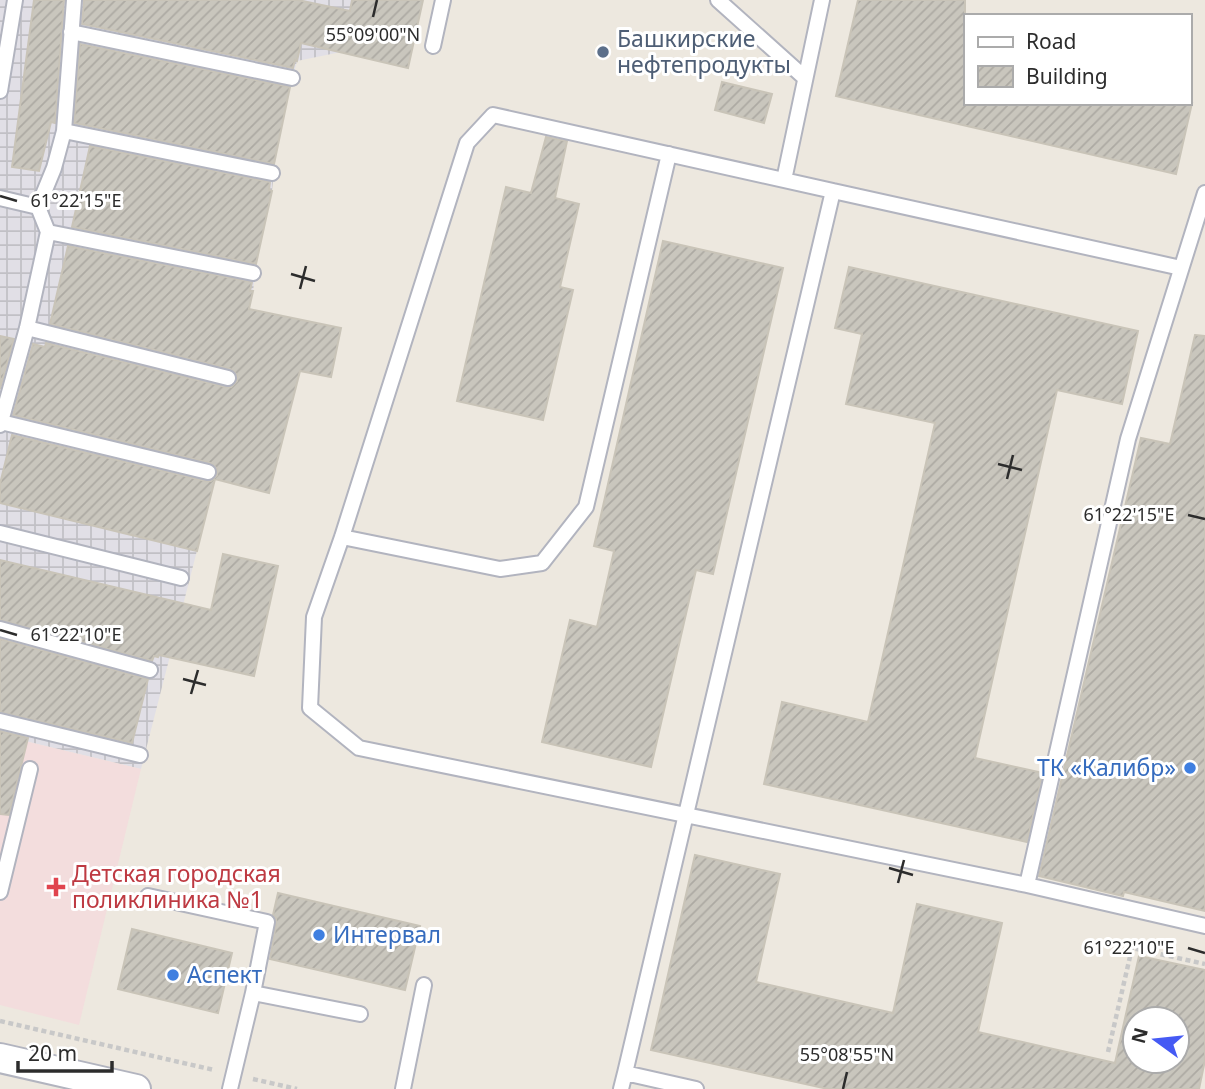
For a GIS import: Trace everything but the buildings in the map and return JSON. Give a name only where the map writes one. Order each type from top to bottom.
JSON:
[{"type":"street","points":[[0,1058],[136,1089]]},
{"type":"lane","points":[[0,91],[15,0]]},
{"type":"lane","points":[[74,0],[64,131],[54,168],[38,207],[48,232],[27,328],[0,423],[208,472]]},
{"type":"lane","points":[[433,46],[443,0]]},
{"type":"lane","points":[[718,0],[805,78]]},
{"type":"lane","points":[[784,180],[822,0]]},
{"type":"lane","points":[[71,32],[292,78]]},
{"type":"lane","points":[[1181,268],[493,115],[467,143],[314,617],[310,708],[359,748],[1027,885],[1205,926]]},
{"type":"lane","points":[[64,131],[272,173]]},
{"type":"lane","points":[[342,537],[500,569],[542,563],[586,507],[669,154]]},
{"type":"lane","points":[[621,1089],[833,191]]},
{"type":"lane","points":[[1027,885],[1128,439],[1205,193]]},
{"type":"lane","points":[[0,198],[38,207]]},
{"type":"lane","points":[[48,232],[253,273]]},
{"type":"lane","points":[[27,328],[228,378]]},
{"type":"lane","points":[[0,533],[181,578]]},
{"type":"lane","points":[[0,629],[150,670]]},
{"type":"lane","points":[[0,721],[140,755]]},
{"type":"lane","points":[[0,892],[30,769]]},
{"type":"lane","points":[[148,896],[267,922],[232,1082]]},
{"type":"lane","points":[[403,1089],[424,985]]},
{"type":"lane","points":[[253,993],[360,1014]]},
{"type":"lane","points":[[625,1073],[696,1089]]},
{"type":"path","points":[[1108,1052],[1132,948],[1205,964]]},
{"type":"path","points":[[0,1021],[232,1082],[297,1089]]},
{"type":"shaded area","points":[[0,0],[352,0],[341,52],[297,61],[276,153],[272,191],[258,252],[235,390],[212,492],[141,769],[0,735]]},
{"type":"shaded area","name":"Детская городская поликлиника №1","points":[[0,735],[141,769],[79,1025],[0,1005]]},
{"type":"place","name":"Башкирские нефтепродукты","points":[[603,52]]},
{"type":"place","name":"ТК «Калибр»","points":[[1190,768]]},
{"type":"place","name":"Детская городская поликлиника №1","points":[[56,887]]},
{"type":"place","name":"Интервал","points":[[319,935]]},
{"type":"place","name":"Аспект","points":[[173,975]]}]
